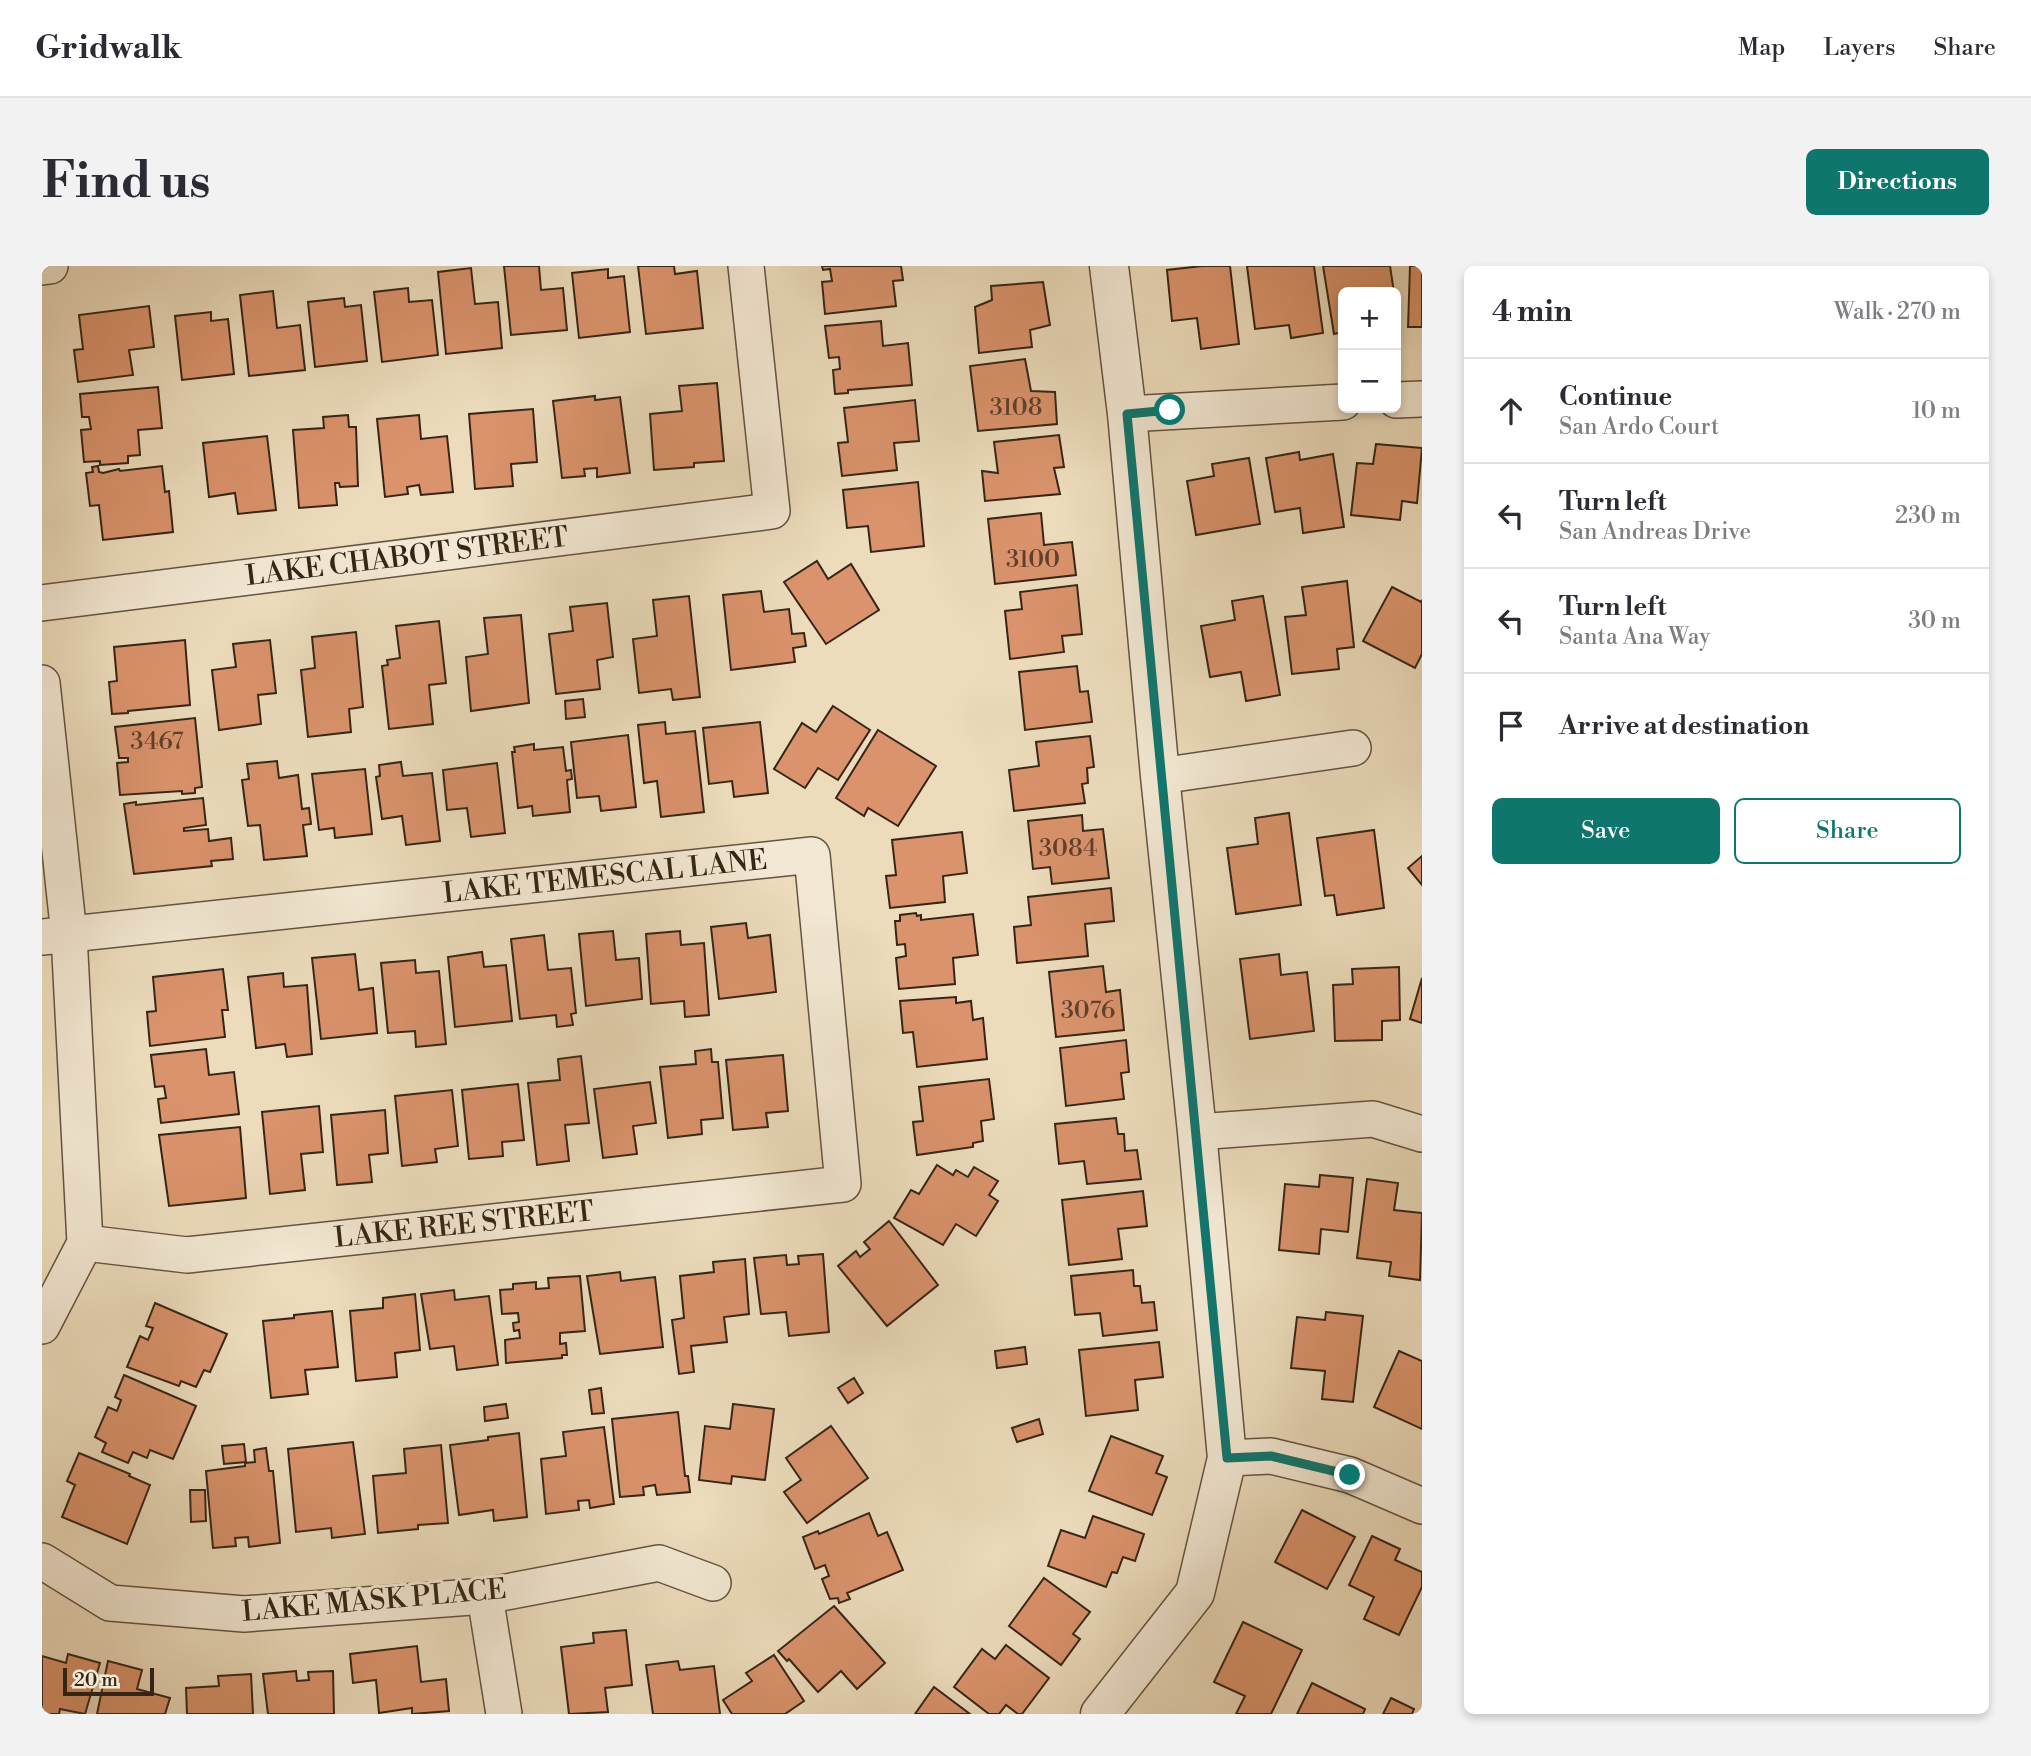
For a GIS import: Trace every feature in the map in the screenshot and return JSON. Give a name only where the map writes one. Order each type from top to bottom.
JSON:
[{"type":"street","points":[[42,267],[50,266]]},
{"type":"street","name":"LAKE CHABOT STREET","points":[[42,603],[772,511],[746,266]]},
{"type":"street","points":[[1103,1713],[1195,1593],[1227,1458],[1127,414],[1109,266]]},
{"type":"street","points":[[1401,400],[1422,399]]},
{"type":"street","points":[[1127,414],[1338,402]]},
{"type":"street","points":[[42,683],[56,936],[85,1243],[42,1326]]},
{"type":"street","points":[[1160,776],[1353,748]]},
{"type":"street","name":"LAKE TEMESCAL LANE","points":[[56,936],[812,855],[843,1184]]},
{"type":"street","points":[[1197,1132],[1373,1119],[1422,1134]]},
{"type":"street","name":"LAKE REE STREET","points":[[85,1243],[187,1255],[843,1184]]},
{"type":"street","points":[[1227,1458],[1271,1456],[1350,1475],[1422,1506]]},
{"type":"street","name":"LAKE MASK PLACE","points":[[42,1561],[110,1603],[244,1614],[485,1596],[659,1563],[713,1583]]},
{"type":"street","points":[[485,1596],[504,1714]]},
{"type":"building","points":[[504,266],[539,266],[541,290],[563,288],[567,330],[511,335]]},
{"type":"building","points":[[638,266],[674,266],[675,274],[697,271],[703,328],[646,334]]},
{"type":"building","points":[[822,266],[901,266],[903,280],[893,281],[896,306],[825,314],[822,282],[832,281],[830,269],[823,270]]},
{"type":"building","points":[[1230,266],[1239,344],[1201,349],[1197,318],[1172,321],[1167,270]]},
{"type":"building","points":[[1247,266],[1314,266],[1323,333],[1291,338],[1289,325],[1255,329]]},
{"type":"building","points":[[1323,266],[1390,266],[1393,287],[1338,287],[1338,333],[1334,334]]},
{"type":"building","points":[[1410,266],[1422,266],[1422,327],[1408,327]]},
{"type":"building","points":[[471,268],[475,304],[498,302],[502,348],[446,354],[438,272]]},
{"type":"building","points":[[608,269],[608,278],[624,276],[630,332],[579,338],[572,273]]},
{"type":"building","points":[[1043,282],[1050,325],[1030,330],[1032,347],[979,353],[975,307],[992,300],[991,286]]},
{"type":"building","points":[[408,288],[409,302],[432,300],[438,355],[382,362],[374,292]]},
{"type":"building","points":[[273,291],[277,328],[300,325],[305,370],[249,376],[240,295]]},
{"type":"building","points":[[344,298],[345,307],[361,305],[367,361],[315,367],[308,302]]},
{"type":"building","points":[[149,306],[154,347],[129,350],[133,375],[78,382],[74,350],[83,349],[79,315]]},
{"type":"building","points":[[211,312],[211,321],[228,319],[234,374],[182,380],[175,316]]},
{"type":"building","points":[[881,321],[883,346],[908,343],[912,385],[848,390],[848,393],[835,394],[833,370],[840,369],[839,357],[829,358],[825,326]]},
{"type":"building","points":[[1025,359],[1031,391],[1055,392],[1057,424],[978,431],[970,366]]},
{"type":"building","points":[[717,383],[724,461],[694,463],[694,467],[654,470],[650,414],[682,411],[679,386]]},
{"type":"building","points":[[158,387],[162,428],[138,430],[140,455],[128,456],[128,463],[100,465],[100,461],[84,462],[81,430],[91,429],[89,417],[82,417],[80,394]]},
{"type":"building","points":[[595,396],[595,400],[620,397],[630,473],[597,477],[597,468],[584,469],[585,476],[562,478],[553,401]]},
{"type":"building","points":[[915,400],[919,441],[894,443],[897,470],[842,476],[838,443],[848,442],[844,408]]},
{"type":"building","points":[[533,409],[537,462],[511,464],[513,486],[475,489],[469,414]]},
{"type":"building","points":[[348,415],[349,427],[356,427],[358,486],[340,487],[339,483],[335,483],[337,505],[299,508],[293,430],[324,428],[323,417]]},
{"type":"building","points":[[419,415],[421,439],[447,436],[453,492],[421,495],[419,485],[407,487],[408,494],[385,497],[377,419]]},
{"type":"building","points":[[1059,435],[1064,467],[1054,468],[1060,494],[985,501],[982,471],[998,473],[994,442]]},
{"type":"building","points":[[267,436],[276,510],[238,514],[235,493],[209,497],[203,443]]},
{"type":"building","points":[[1376,444],[1422,448],[1417,503],[1402,501],[1400,520],[1351,515],[1357,463],[1373,464]]},
{"type":"building","points":[[1299,452],[1300,460],[1333,454],[1344,527],[1303,533],[1300,508],[1275,512],[1266,458]]},
{"type":"building","points":[[1249,458],[1260,524],[1196,535],[1187,481],[1214,476],[1212,464]]},
{"type":"building","points":[[98,466],[99,472],[103,473],[162,466],[165,492],[169,491],[173,532],[103,540],[99,505],[90,506],[86,473],[93,472],[92,467]]},
{"type":"building","points":[[918,482],[924,546],[871,552],[868,526],[847,528],[843,490]]},
{"type":"building","points":[[1041,513],[1044,545],[1072,542],[1076,575],[995,584],[988,519]]},
{"type":"building","points":[[817,561],[828,579],[851,564],[879,610],[826,644],[784,582]]},
{"type":"building","points":[[1347,581],[1354,647],[1337,649],[1339,669],[1292,674],[1285,617],[1306,615],[1302,587]]},
{"type":"building","points":[[1077,585],[1082,634],[1062,636],[1064,652],[1010,659],[1005,611],[1022,609],[1020,592]]},
{"type":"building","points":[[1392,587],[1421,602],[1422,600],[1422,654],[1415,668],[1363,641]]},
{"type":"building","points":[[761,591],[764,612],[789,609],[792,634],[804,633],[806,646],[793,648],[795,662],[731,670],[723,595]]},
{"type":"building","points":[[689,596],[700,697],[673,700],[671,689],[639,693],[633,639],[657,636],[653,600]]},
{"type":"building","points":[[1263,596],[1280,695],[1246,701],[1241,672],[1210,677],[1201,626],[1235,620],[1232,601]]},
{"type":"building","points":[[607,603],[613,657],[597,660],[600,689],[556,694],[549,634],[573,631],[570,607]]},
{"type":"building","points":[[521,615],[529,703],[471,711],[466,657],[488,654],[484,618]]},
{"type":"building","points":[[439,621],[446,683],[429,685],[433,724],[389,729],[382,666],[388,665],[387,660],[400,658],[396,626]]},
{"type":"building","points":[[356,632],[363,707],[349,709],[351,732],[308,737],[301,670],[315,668],[312,637]]},
{"type":"building","points":[[185,640],[190,705],[112,714],[109,682],[117,681],[114,647]]},
{"type":"building","points":[[270,640],[276,693],[258,695],[261,724],[219,730],[212,670],[236,667],[233,644]]},
{"type":"building","points":[[1077,666],[1080,692],[1088,691],[1092,722],[1025,730],[1019,672]]},
{"type":"building","points":[[583,699],[585,717],[566,719],[565,701]]},
{"type":"building","points":[[833,706],[870,730],[838,780],[818,768],[805,788],[774,769],[802,723],[816,732]]},
{"type":"building","points":[[195,718],[202,787],[195,788],[195,793],[182,794],[182,791],[120,795],[117,763],[128,762],[128,758],[119,758],[115,727]]},
{"type":"building","points":[[665,722],[666,734],[695,731],[704,812],[661,817],[657,781],[644,783],[638,725]]},
{"type":"building","points":[[760,722],[768,793],[734,797],[732,781],[709,784],[703,728]]},
{"type":"building","points":[[878,730],[936,766],[898,826],[868,808],[864,816],[836,798]]},
{"type":"building","points":[[628,735],[636,807],[601,811],[599,796],[577,798],[571,742]]},
{"type":"building","points":[[1090,736],[1094,767],[1087,768],[1088,783],[1082,784],[1085,803],[1014,811],[1009,770],[1039,766],[1036,742]]},
{"type":"building","points":[[534,744],[534,750],[563,747],[566,771],[571,770],[572,779],[567,780],[570,812],[533,816],[532,806],[518,808],[512,752],[515,752],[514,747]]},
{"type":"building","points":[[277,761],[279,778],[298,775],[302,809],[309,808],[311,824],[303,825],[307,856],[264,860],[260,825],[248,826],[242,780],[249,779],[247,764]]},
{"type":"building","points":[[401,762],[403,776],[432,773],[440,841],[406,845],[402,816],[382,819],[376,777],[380,776],[379,765]]},
{"type":"building","points":[[497,763],[505,833],[471,837],[467,808],[447,810],[443,770]]},
{"type":"building","points":[[365,769],[372,834],[335,838],[334,828],[319,830],[312,774]]},
{"type":"building","points":[[203,798],[206,825],[184,828],[184,831],[208,829],[209,841],[231,838],[233,859],[211,861],[212,866],[134,874],[124,804]]},
{"type":"building","points":[[1289,813],[1301,905],[1236,914],[1227,848],[1258,844],[1255,818]]},
{"type":"building","points":[[1082,815],[1083,831],[1103,829],[1109,878],[1052,884],[1050,867],[1033,869],[1028,821]]},
{"type":"building","points":[[1374,830],[1384,908],[1337,915],[1334,895],[1325,896],[1317,838]]},
{"type":"building","points":[[962,832],[967,873],[943,876],[945,902],[890,908],[886,876],[896,875],[892,840]]},
{"type":"building","points":[[1422,856],[1422,885],[1408,868]]},
{"type":"building","points":[[1111,888],[1114,921],[1085,924],[1088,956],[1017,963],[1014,927],[1031,925],[1028,897]]},
{"type":"building","points":[[916,913],[917,916],[921,915],[921,920],[973,914],[978,955],[953,958],[955,984],[899,989],[896,958],[906,956],[905,944],[897,945],[895,921],[900,921],[900,915]]},
{"type":"building","points":[[746,923],[748,938],[770,935],[776,992],[719,999],[711,927]]},
{"type":"building","points":[[613,931],[616,960],[639,958],[642,999],[586,1006],[579,934]]},
{"type":"building","points":[[680,931],[681,945],[704,943],[709,1015],[685,1017],[684,1001],[651,1004],[646,934]]},
{"type":"building","points":[[544,935],[548,970],[571,968],[576,1013],[571,1014],[573,1025],[557,1027],[556,1015],[520,1019],[511,939]]},
{"type":"building","points":[[482,952],[484,967],[506,965],[512,1021],[455,1027],[448,957]]},
{"type":"building","points":[[355,954],[359,990],[373,988],[377,1033],[321,1039],[312,958]]},
{"type":"building","points":[[1279,954],[1281,975],[1307,972],[1314,1031],[1250,1039],[1240,959]]},
{"type":"building","points":[[415,960],[416,973],[439,971],[446,1044],[416,1047],[415,1031],[388,1033],[381,963]]},
{"type":"building","points":[[1103,966],[1106,992],[1120,990],[1124,1030],[1056,1037],[1049,972]]},
{"type":"building","points":[[1399,967],[1400,1020],[1382,1021],[1382,1040],[1335,1041],[1333,985],[1353,984],[1352,969]]},
{"type":"building","points":[[223,969],[228,1010],[222,1010],[225,1037],[150,1046],[147,1012],[156,1011],[153,977]]},
{"type":"building","points":[[283,973],[284,987],[307,985],[312,1054],[287,1057],[285,1044],[256,1048],[248,977]]},
{"type":"building","points":[[1422,978],[1422,1023],[1410,1019]]},
{"type":"building","points":[[956,997],[956,1003],[971,1001],[973,1020],[983,1018],[987,1059],[917,1067],[913,1032],[903,1033],[900,1001]]},
{"type":"building","points":[[1126,1040],[1129,1072],[1121,1073],[1124,1099],[1066,1106],[1060,1048]]},
{"type":"building","points":[[206,1049],[209,1075],[234,1072],[239,1114],[161,1123],[158,1099],[166,1098],[164,1086],[155,1087],[151,1055]]},
{"type":"building","points":[[711,1049],[712,1062],[718,1062],[723,1118],[701,1120],[702,1134],[668,1138],[660,1067],[696,1064],[695,1051]]},
{"type":"building","points":[[783,1055],[788,1111],[766,1113],[768,1127],[733,1130],[726,1060]]},
{"type":"building","points":[[581,1056],[589,1123],[565,1125],[569,1161],[537,1165],[528,1083],[560,1080],[558,1059]]},
{"type":"building","points":[[989,1079],[994,1119],[981,1121],[983,1141],[973,1143],[973,1147],[917,1155],[913,1122],[923,1121],[919,1087]]},
{"type":"building","points":[[650,1082],[656,1123],[633,1126],[637,1154],[603,1158],[594,1089]]},
{"type":"building","points":[[518,1084],[524,1140],[502,1142],[503,1156],[469,1159],[462,1090]]},
{"type":"building","points":[[452,1090],[458,1146],[435,1149],[437,1162],[402,1166],[395,1096]]},
{"type":"building","points":[[319,1106],[323,1152],[301,1154],[305,1190],[270,1194],[262,1112]]},
{"type":"building","points":[[385,1110],[388,1153],[369,1155],[372,1182],[337,1185],[331,1115]]},
{"type":"building","points":[[1116,1118],[1118,1134],[1124,1134],[1125,1151],[1137,1150],[1141,1179],[1087,1184],[1084,1161],[1059,1164],[1055,1124]]},
{"type":"building","points":[[240,1127],[246,1198],[169,1206],[159,1135]]},
{"type":"building","points":[[937,1165],[953,1175],[956,1170],[968,1177],[974,1167],[998,1181],[989,1195],[998,1201],[976,1236],[956,1224],[943,1245],[894,1218],[911,1190],[919,1194]]},
{"type":"building","points":[[1320,1175],[1353,1178],[1348,1232],[1321,1229],[1319,1254],[1279,1250],[1285,1184],[1319,1187]]},
{"type":"building","points":[[1367,1179],[1398,1183],[1394,1210],[1422,1213],[1420,1280],[1389,1276],[1391,1262],[1357,1258]]},
{"type":"building","points":[[1143,1191],[1147,1226],[1118,1229],[1122,1259],[1069,1265],[1062,1200]]},
{"type":"building","points":[[889,1221],[938,1285],[887,1326],[838,1266],[856,1251],[860,1257],[870,1249],[864,1242]]},
{"type":"building","points":[[823,1254],[829,1332],[789,1336],[786,1312],[761,1314],[754,1258],[786,1255],[787,1265],[799,1264],[798,1256]]},
{"type":"building","points":[[745,1259],[749,1314],[724,1317],[727,1342],[691,1346],[694,1372],[679,1374],[672,1320],[684,1318],[680,1276],[714,1272],[713,1262]]},
{"type":"building","points":[[1133,1270],[1134,1286],[1140,1286],[1142,1303],[1154,1302],[1157,1330],[1103,1336],[1100,1313],[1075,1315],[1071,1276]]},
{"type":"building","points":[[620,1272],[621,1281],[655,1277],[663,1347],[600,1354],[587,1276]]},
{"type":"building","points":[[580,1276],[585,1331],[560,1333],[560,1344],[566,1343],[567,1355],[562,1355],[562,1358],[506,1363],[505,1340],[520,1338],[519,1330],[514,1331],[513,1323],[519,1322],[518,1313],[502,1314],[500,1290],[513,1289],[513,1284],[536,1282],[536,1289],[549,1288],[548,1278]]},
{"type":"building","points":[[454,1290],[455,1300],[489,1296],[498,1365],[457,1370],[454,1346],[430,1349],[421,1294]]},
{"type":"building","points":[[415,1294],[420,1350],[395,1353],[397,1377],[356,1381],[350,1311],[383,1308],[383,1298]]},
{"type":"building","points":[[155,1303],[227,1334],[210,1372],[204,1370],[196,1387],[181,1381],[179,1386],[127,1367],[140,1336],[148,1340],[153,1328],[146,1326]]},
{"type":"building","points":[[332,1311],[338,1367],[305,1370],[308,1394],[271,1398],[263,1321]]},
{"type":"building","points":[[1326,1312],[1363,1316],[1353,1402],[1322,1399],[1325,1371],[1291,1368],[1297,1317],[1325,1320]]},
{"type":"building","points":[[1159,1342],[1163,1377],[1135,1380],[1138,1410],[1086,1416],[1079,1350]]},
{"type":"building","points":[[1025,1347],[1027,1364],[997,1368],[995,1351]]},
{"type":"building","points":[[1399,1351],[1422,1361],[1422,1429],[1374,1407]]},
{"type":"building","points":[[124,1375],[196,1406],[173,1459],[150,1450],[147,1458],[133,1452],[128,1463],[102,1452],[106,1443],[95,1437],[108,1407],[117,1411],[121,1400],[115,1397]]},
{"type":"building","points":[[854,1378],[863,1393],[848,1403],[838,1388]]},
{"type":"building","points":[[601,1388],[604,1413],[592,1414],[589,1390]]},
{"type":"building","points":[[506,1404],[508,1418],[485,1421],[484,1407]]},
{"type":"building","points":[[733,1404],[774,1409],[765,1480],[732,1476],[731,1484],[699,1480],[705,1426],[730,1429]]},
{"type":"building","points":[[678,1412],[685,1476],[688,1476],[690,1492],[657,1495],[655,1485],[643,1487],[644,1495],[620,1497],[612,1419]]},
{"type":"building","points":[[1039,1419],[1043,1434],[1017,1442],[1012,1428]]},
{"type":"building","points":[[831,1426],[868,1478],[807,1523],[784,1492],[801,1480],[786,1458]]},
{"type":"building","points":[[604,1427],[614,1504],[590,1508],[589,1500],[578,1501],[579,1510],[546,1514],[541,1459],[566,1456],[563,1432]]},
{"type":"building","points":[[519,1433],[527,1517],[494,1521],[493,1510],[459,1515],[450,1445]]},
{"type":"building","points":[[1111,1436],[1163,1456],[1156,1473],[1167,1477],[1152,1515],[1089,1491]]},
{"type":"building","points":[[353,1442],[365,1534],[332,1538],[331,1528],[296,1532],[288,1449]]},
{"type":"building","points":[[244,1444],[246,1462],[224,1464],[222,1446]]},
{"type":"building","points":[[441,1445],[448,1523],[418,1525],[418,1529],[378,1533],[373,1476],[406,1473],[404,1449]]},
{"type":"building","points":[[266,1448],[269,1471],[273,1471],[280,1543],[249,1547],[248,1537],[235,1538],[236,1546],[213,1548],[206,1471],[245,1466],[245,1463],[255,1462],[254,1450]]},
{"type":"building","points":[[79,1453],[150,1485],[127,1544],[62,1517],[75,1485],[67,1481]]},
{"type":"building","points":[[190,1490],[205,1490],[206,1521],[191,1522]]},
{"type":"building","points":[[1302,1510],[1355,1537],[1327,1589],[1275,1562]]},
{"type":"building","points":[[869,1513],[878,1536],[887,1532],[903,1570],[847,1593],[850,1599],[839,1603],[838,1598],[830,1599],[822,1579],[829,1576],[825,1565],[815,1569],[803,1537],[818,1531],[819,1534]]},
{"type":"building","points":[[1093,1516],[1144,1534],[1135,1561],[1123,1557],[1117,1573],[1112,1572],[1106,1587],[1048,1566],[1061,1530],[1085,1538]]},
{"type":"building","points":[[1372,1536],[1400,1549],[1395,1560],[1422,1572],[1422,1587],[1399,1635],[1364,1619],[1374,1597],[1349,1585]]},
{"type":"building","points":[[1044,1578],[1090,1612],[1073,1634],[1080,1639],[1061,1665],[1009,1626]]},
{"type":"building","points":[[834,1606],[885,1663],[857,1689],[841,1671],[818,1692],[789,1659],[787,1661],[778,1651]]},
{"type":"building","points":[[1243,1622],[1302,1650],[1271,1714],[1236,1714],[1245,1696],[1214,1682]]},
{"type":"building","points":[[626,1630],[632,1685],[605,1688],[608,1712],[569,1714],[561,1647],[594,1643],[593,1633]]},
{"type":"building","points":[[1006,1645],[1049,1678],[1022,1714],[1006,1705],[999,1714],[989,1714],[954,1687],[982,1649],[995,1659]]},
{"type":"building","points":[[417,1646],[421,1682],[446,1679],[449,1711],[412,1714],[412,1708],[379,1713],[376,1680],[353,1683],[350,1654]]},
{"type":"building","points":[[68,1654],[100,1663],[85,1714],[60,1709],[59,1714],[42,1714],[42,1656],[66,1663]]},
{"type":"building","points":[[774,1655],[804,1701],[785,1714],[732,1714],[723,1700],[752,1681],[746,1673]]},
{"type":"building","points":[[108,1661],[142,1670],[137,1689],[170,1698],[165,1714],[97,1714]]},
{"type":"building","points":[[678,1661],[680,1670],[714,1666],[720,1714],[653,1714],[646,1665]]},
{"type":"building","points":[[296,1671],[297,1681],[309,1680],[308,1672],[333,1671],[334,1714],[268,1714],[263,1674]]},
{"type":"building","points":[[251,1674],[253,1714],[187,1714],[186,1688],[219,1686],[218,1676]]},
{"type":"building","points":[[1312,1683],[1365,1709],[1363,1714],[1297,1714]]},
{"type":"building","points":[[934,1687],[970,1714],[915,1714]]},
{"type":"building","points":[[1391,1698],[1414,1709],[1412,1714],[1383,1714]]},
{"type":"route","points":[[1170,410],[1127,414],[1227,1458],[1271,1456],[1350,1475]]}]
